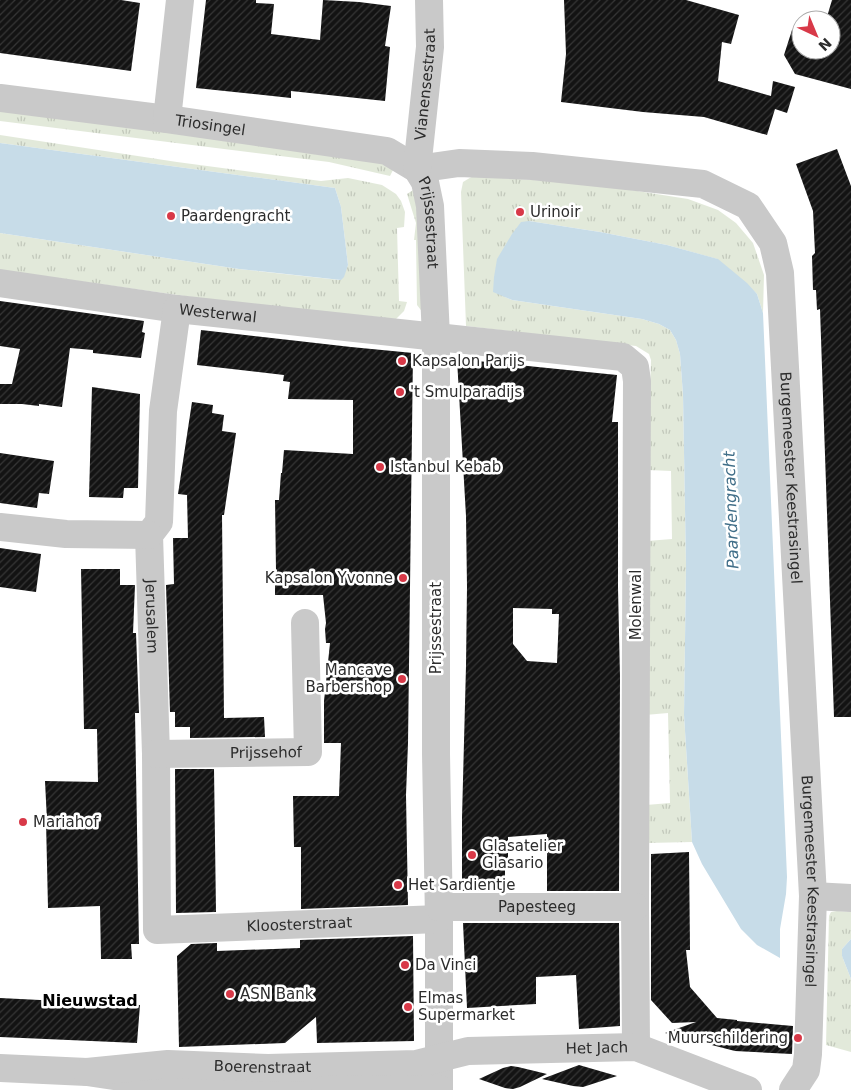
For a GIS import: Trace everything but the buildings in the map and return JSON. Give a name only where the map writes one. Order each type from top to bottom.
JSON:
[{"type":"street","points":[[167,119],[180,0]]},
{"type":"street","name":"Vianensestraat","points":[[417,169],[430,47],[429,0]]},
{"type":"street","name":"Triosingel","points":[[0,98],[167,119],[387,151],[417,169]]},
{"type":"street","name":"Burgemeester Keestrasingel","points":[[417,169],[459,163],[532,166],[703,184],[748,206],[773,243],[780,273],[813,896],[808,1054],[806,1070],[793,1090]]},
{"type":"street","name":"Prijssestraat","points":[[417,169],[425,182],[430,206],[436,337],[436,744],[439,913],[439,1090]]},
{"type":"street","name":"Westerwal","points":[[0,283],[176,309],[436,337]]},
{"type":"street","name":"Jerusalem","points":[[158,930],[156,754],[149,535],[159,522],[163,411],[176,309]]},
{"type":"street","name":"Molenwal","points":[[436,337],[623,357],[635,367],[637,381],[636,1047]]},
{"type":"street","points":[[0,527],[66,534],[149,535]]},
{"type":"street","name":"Prijssehof","points":[[156,754],[308,752],[306,623]]},
{"type":"street","points":[[813,896],[851,898]]},
{"type":"street","name":"Papesteeg","points":[[439,913],[635,907]]},
{"type":"street","name":"Kloosterstraat","points":[[158,930],[439,913]]},
{"type":"street","name":"Het Jach","points":[[439,1059],[468,1051],[636,1047],[748,1090]]},
{"type":"street","name":"Boerenstraat","points":[[86,1081],[168,1064],[268,1068],[416,1064],[439,1059]]},
{"type":"street","name":"Boerenstraat","points":[[0,1068],[86,1081],[314,1090]]},
{"type":"street","name":"Boerenstraat","points":[[326,1090],[439,1090]]},
{"type":"green space","points":[[0,106],[281,142],[395,166],[390,176],[329,162],[0,121]]},
{"type":"green space","points":[[0,135],[177,162],[321,181],[348,178],[382,185],[396,194],[405,212],[404,227],[397,228],[399,301],[407,302],[404,311],[396,319],[227,302],[0,270],[0,233],[239,269],[340,280],[348,265],[341,207],[335,188],[0,143]]},
{"type":"green space","points":[[473,176],[593,184],[688,199],[718,210],[736,223],[753,243],[764,275],[763,313],[757,294],[717,259],[667,245],[529,221],[505,297],[512,300],[642,319],[659,324],[670,330],[676,340],[680,354],[683,395],[686,565],[684,715],[692,842],[647,843],[646,805],[670,803],[668,713],[645,715],[647,541],[672,539],[671,471],[648,470],[651,360],[649,354],[636,346],[466,326],[461,192],[463,182]]},
{"type":"green space","points":[[416,188],[427,318],[417,305],[416,240],[414,240],[416,223],[407,194]]},
{"type":"green space","points":[[831,912],[851,912],[851,939],[842,949],[842,956],[851,979],[851,1052],[826,1045],[829,916]]},
{"type":"water","name":"Paardengracht","points":[[0,143],[335,188],[341,207],[348,265],[344,277],[341,280],[239,269],[0,233]]},
{"type":"water","points":[[529,221],[667,245],[718,259],[747,283],[757,294],[763,313],[787,877],[780,929],[780,958],[757,945],[741,929],[702,864],[692,842],[684,715],[686,565],[683,395],[680,354],[676,340],[670,330],[659,324],[642,319],[512,300],[493,292],[497,259],[521,222]]},
{"type":"water","points":[[851,939],[851,979],[842,956],[842,949]]},
{"type":"place","name":"Urinoir","points":[[520,212]]},
{"type":"place","name":"Paardengracht","points":[[171,216]]},
{"type":"place","name":"Kapsalon Parijs","points":[[402,361]]},
{"type":"place","name":"'t Smulparadijs","points":[[400,392]]},
{"type":"place","name":"Istanbul Kebab","points":[[380,467]]},
{"type":"place","name":"Kapsalon Yvonne","points":[[403,578]]},
{"type":"place","name":"Mancave Barbershop","points":[[402,679]]},
{"type":"place","name":"Mariahof","points":[[23,822]]},
{"type":"place","name":"Glasatelier Glasario","points":[[472,855]]},
{"type":"place","name":"Het Sardientje","points":[[398,885]]},
{"type":"place","name":"Da Vinci","points":[[405,965]]},
{"type":"place","name":"ASN Bank","points":[[230,994]]},
{"type":"place","name":"Elmas Supermarket","points":[[408,1007]]},
{"type":"place","name":"Muurschildering","points":[[798,1038]]},
{"type":"district","name":"Nieuwstad","points":[[90,1000]]}]
